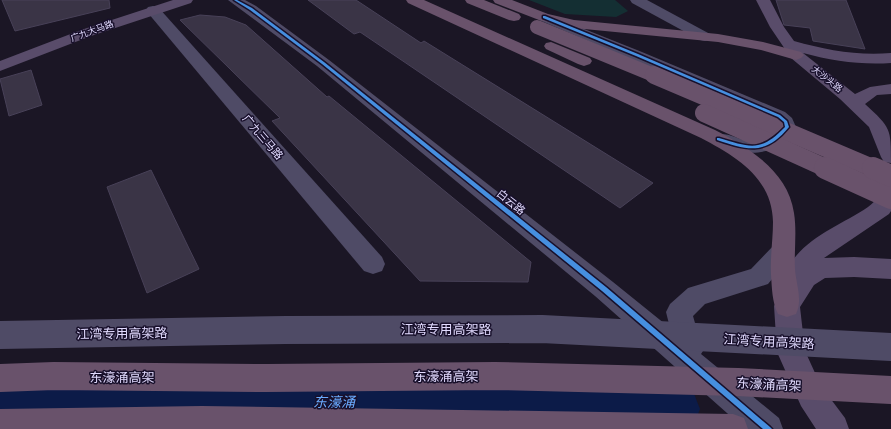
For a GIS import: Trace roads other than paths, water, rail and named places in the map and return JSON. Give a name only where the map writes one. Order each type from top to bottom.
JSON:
[{"type":"highway","points":[[413,0],[719,139],[767,175],[778,194],[784,216],[783,270],[787,306]]},
{"type":"highway","points":[[441,0],[512,30]]},
{"type":"highway","points":[[472,0],[662,78],[891,176]]},
{"type":"highway","points":[[500,0],[584,60],[891,196]]},
{"type":"highway","points":[[536,27],[574,24],[705,37],[792,49]]},
{"type":"highway","name":"东濠涌高架","points":[[0,378],[54,376],[267,378],[495,376],[738,382],[891,390]]},
{"type":"highway","points":[[0,424],[210,421],[734,429]]},
{"type":"main road","name":"广九大马路","points":[[0,56],[151,5],[186,0]]},
{"type":"main road","name":"大沙头路","points":[[763,0],[777,27],[792,49],[877,125],[891,157]]},
{"type":"main road","name":"广九大马路","points":[[0,66],[86,33],[151,5]]},
{"type":"main road","points":[[792,49],[864,58],[891,58]]},
{"type":"main road","points":[[792,49],[885,73]]},
{"type":"main road","points":[[856,105],[861,97],[870,92],[885,88],[891,89]]},
{"type":"main road","points":[[834,429],[811,396],[791,352],[787,306],[796,275],[807,260],[823,246],[879,211],[891,196]]},
{"type":"main road","points":[[787,306],[806,278],[820,268],[854,267],[891,269]]},
{"type":"street","name":"白云路","points":[[235,0],[251,9],[323,63],[604,289],[768,429]]},
{"type":"street","points":[[637,0],[705,37]]},
{"type":"street","name":"广九三马路","points":[[151,5],[373,264]]},
{"type":"street","points":[[536,27],[727,92],[773,113],[786,122],[787,127],[782,133],[775,140],[764,146],[754,148],[739,146],[719,139]]},
{"type":"street","points":[[693,366],[679,312],[697,296],[759,277],[783,250]]},
{"type":"street","name":"江湾专用高架路","points":[[0,335],[294,330],[542,328],[891,347]]},
{"type":"waterway","name":"东濠涌","points":[[0,400],[423,402],[668,409]]}]
